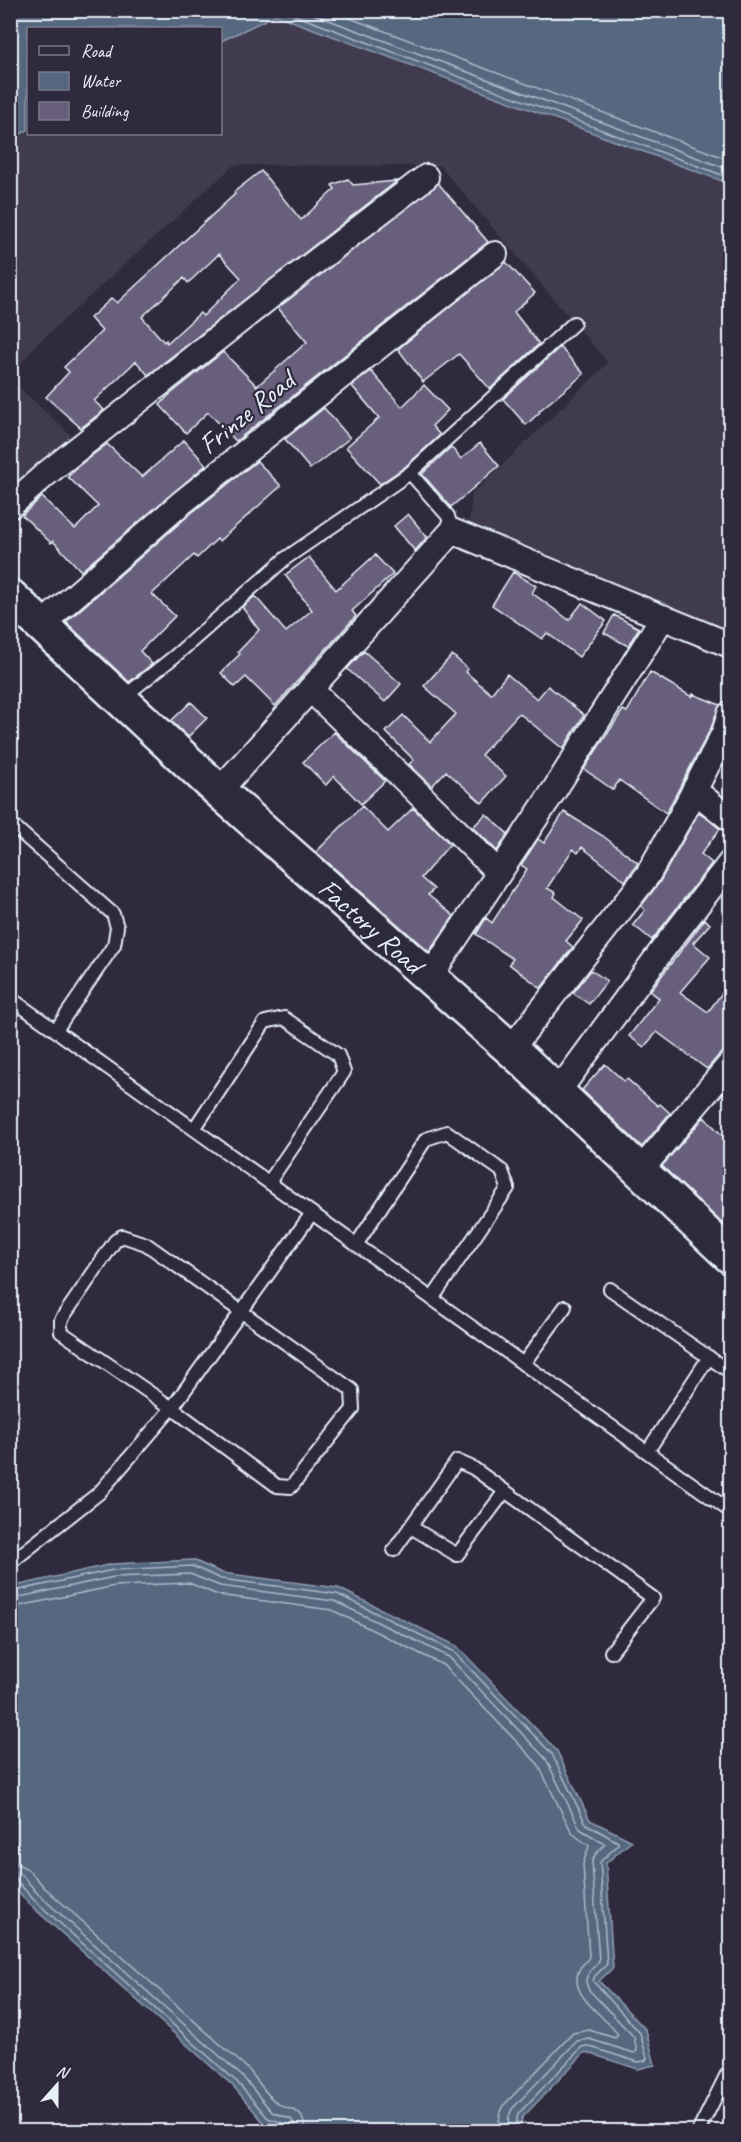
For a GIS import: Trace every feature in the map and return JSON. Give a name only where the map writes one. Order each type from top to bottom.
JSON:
[{"type":"street","points":[[10,506],[46,474],[272,295],[426,177]]},
{"type":"street","name":"Frinze Road","points":[[41,625],[180,504],[495,254]]},
{"type":"street","points":[[219,791],[452,531],[730,645]]},
{"type":"street","name":"Factory Road","points":[[10,596],[219,791],[510,1050],[639,1172],[728,1248]]},
{"type":"street","points":[[429,978],[555,789],[663,617]]},
{"type":"street","points":[[310,689],[499,873]]},
{"type":"street","points":[[510,1050],[647,876],[724,733],[730,714]]},
{"type":"street","points":[[694,790],[730,819]]},
{"type":"street","points":[[556,1093],[730,863]]},
{"type":"street","points":[[639,1172],[730,1064]]},
{"type":"lane","points":[[121,700],[175,656],[286,558],[410,473],[574,323]]},
{"type":"lane","points":[[410,473],[448,516],[452,531]]},
{"type":"lane","points":[[10,823],[113,914],[117,927],[114,945],[56,1030]]},
{"type":"lane","points":[[10,998],[730,1511]]},
{"type":"lane","points":[[194,1129],[266,1022],[284,1018],[338,1055],[344,1072],[269,1182]]},
{"type":"lane","points":[[356,1245],[426,1139],[447,1132],[502,1171],[508,1188],[432,1299]]},
{"type":"lane","points":[[10,1563],[99,1492],[172,1408],[312,1213]]},
{"type":"lane","points":[[122,1236],[146,1244],[241,1312],[352,1390],[353,1409],[291,1487],[277,1486],[172,1408],[61,1332],[61,1320],[115,1241],[122,1236]]},
{"type":"lane","points":[[610,1289],[730,1372]]},
{"type":"lane","points":[[523,1364],[565,1307]]},
{"type":"lane","points":[[648,1452],[709,1358]]},
{"type":"lane","points":[[394,1550],[458,1461],[473,1467],[653,1598],[611,1652]]},
{"type":"lane","points":[[411,1527],[457,1556],[505,1491]]},
{"type":"lane","points":[[698,2132],[730,2068]]},
{"type":"shaded area","points":[[11,11],[730,11],[730,634],[469,524],[472,494],[608,363],[440,166],[234,165],[34,347],[11,376]]},
{"type":"shaded area","points":[[10,379],[75,439],[10,494]]},
{"type":"water","points":[[10,11],[730,11],[730,184],[276,15],[222,41],[222,27],[27,27],[27,131],[11,139]]},
{"type":"water","points":[[193,1560],[222,1573],[338,1588],[457,1646],[557,1751],[590,1820],[632,1841],[606,1863],[613,1968],[599,1981],[646,2030],[655,2065],[638,2069],[585,2052],[522,2118],[520,2131],[293,2131],[265,2124],[233,2086],[28,1903],[11,1883],[11,1587],[112,1564]]},
{"type":"building","points":[[261,171],[301,220],[335,189],[332,185],[348,179],[353,185],[397,181],[148,375],[136,361],[94,401],[104,410],[81,428],[46,397],[69,372],[64,367],[102,331],[90,318],[112,298],[117,303],[235,194],[234,192]],"holes":[[[219,254],[241,278],[203,316],[200,313],[167,343],[142,317],[184,278],[188,283]]]},
{"type":"building","points":[[438,183],[488,242],[236,441],[209,413],[186,433],[160,405],[223,352],[257,386],[307,342],[278,308]]},
{"type":"building","points":[[506,262],[535,293],[514,312],[539,344],[490,389],[459,354],[423,382],[398,349]]},
{"type":"building","points":[[560,347],[584,374],[539,411],[526,425],[503,399]]},
{"type":"building","points":[[371,371],[402,407],[424,385],[448,410],[432,426],[440,435],[405,467],[380,484],[346,447],[379,418],[352,386]]},
{"type":"building","points":[[324,408],[350,438],[310,469],[285,439]]},
{"type":"building","points":[[184,440],[206,465],[81,571],[53,541],[51,543],[22,515],[42,497],[75,529],[98,506],[68,477],[77,467],[107,444],[142,477]]},
{"type":"building","points":[[480,443],[499,466],[451,507],[422,474],[451,447],[461,459]]},
{"type":"building","points":[[257,461],[281,486],[219,541],[217,539],[197,558],[194,555],[152,594],[175,616],[140,651],[152,664],[129,682],[66,622],[189,515]]},
{"type":"building","points":[[408,514],[427,537],[415,551],[394,526]]},
{"type":"building","points":[[375,555],[393,574],[352,611],[356,616],[275,706],[246,677],[235,687],[221,673],[259,630],[242,607],[255,596],[286,632],[312,610],[285,575],[309,557],[336,590]]},
{"type":"building","points":[[513,572],[536,586],[532,593],[569,620],[582,603],[606,621],[579,657],[547,633],[542,639],[492,605]]},
{"type":"building","points":[[614,615],[639,628],[628,646],[604,633]]},
{"type":"building","points":[[364,651],[401,684],[385,702],[347,669]]},
{"type":"building","points":[[452,655],[468,669],[466,672],[491,694],[507,674],[537,699],[548,686],[584,715],[563,749],[519,713],[481,755],[506,776],[482,803],[446,771],[432,786],[409,764],[414,760],[386,732],[403,715],[430,742],[456,714],[424,686]]},
{"type":"building","points":[[650,672],[692,697],[693,694],[720,705],[711,728],[666,813],[619,780],[613,790],[584,769],[623,710],[627,712]]},
{"type":"building","points":[[191,702],[207,718],[188,737],[171,721]]},
{"type":"building","points":[[334,732],[385,781],[361,804],[334,776],[326,785],[303,762]]},
{"type":"building","points":[[362,806],[388,832],[413,808],[450,844],[421,878],[434,889],[428,895],[454,916],[429,952],[316,852]]},
{"type":"building","points":[[564,812],[603,836],[638,863],[625,881],[582,847],[578,853],[573,849],[547,888],[556,893],[554,897],[583,920],[566,941],[573,947],[541,988],[509,964],[513,959],[476,934],[486,918],[492,923],[527,869],[521,865],[538,839],[544,843]]},
{"type":"building","points":[[699,812],[720,829],[701,854],[712,863],[652,940],[633,925],[645,910],[641,906],[659,883]]},
{"type":"building","points":[[486,814],[508,834],[497,851],[473,827]]},
{"type":"building","points":[[705,919],[710,924],[693,943],[710,957],[680,992],[708,1012],[730,982],[730,1050],[720,1054],[707,1069],[657,1032],[644,1047],[629,1036],[659,998],[650,991]]},
{"type":"building","points":[[591,970],[607,981],[589,1004],[573,993]]},
{"type":"building","points":[[605,1064],[624,1081],[627,1079],[658,1106],[660,1104],[670,1113],[642,1147],[582,1090]]},
{"type":"building","points":[[704,1117],[730,1143],[730,1231],[662,1166]]}]
